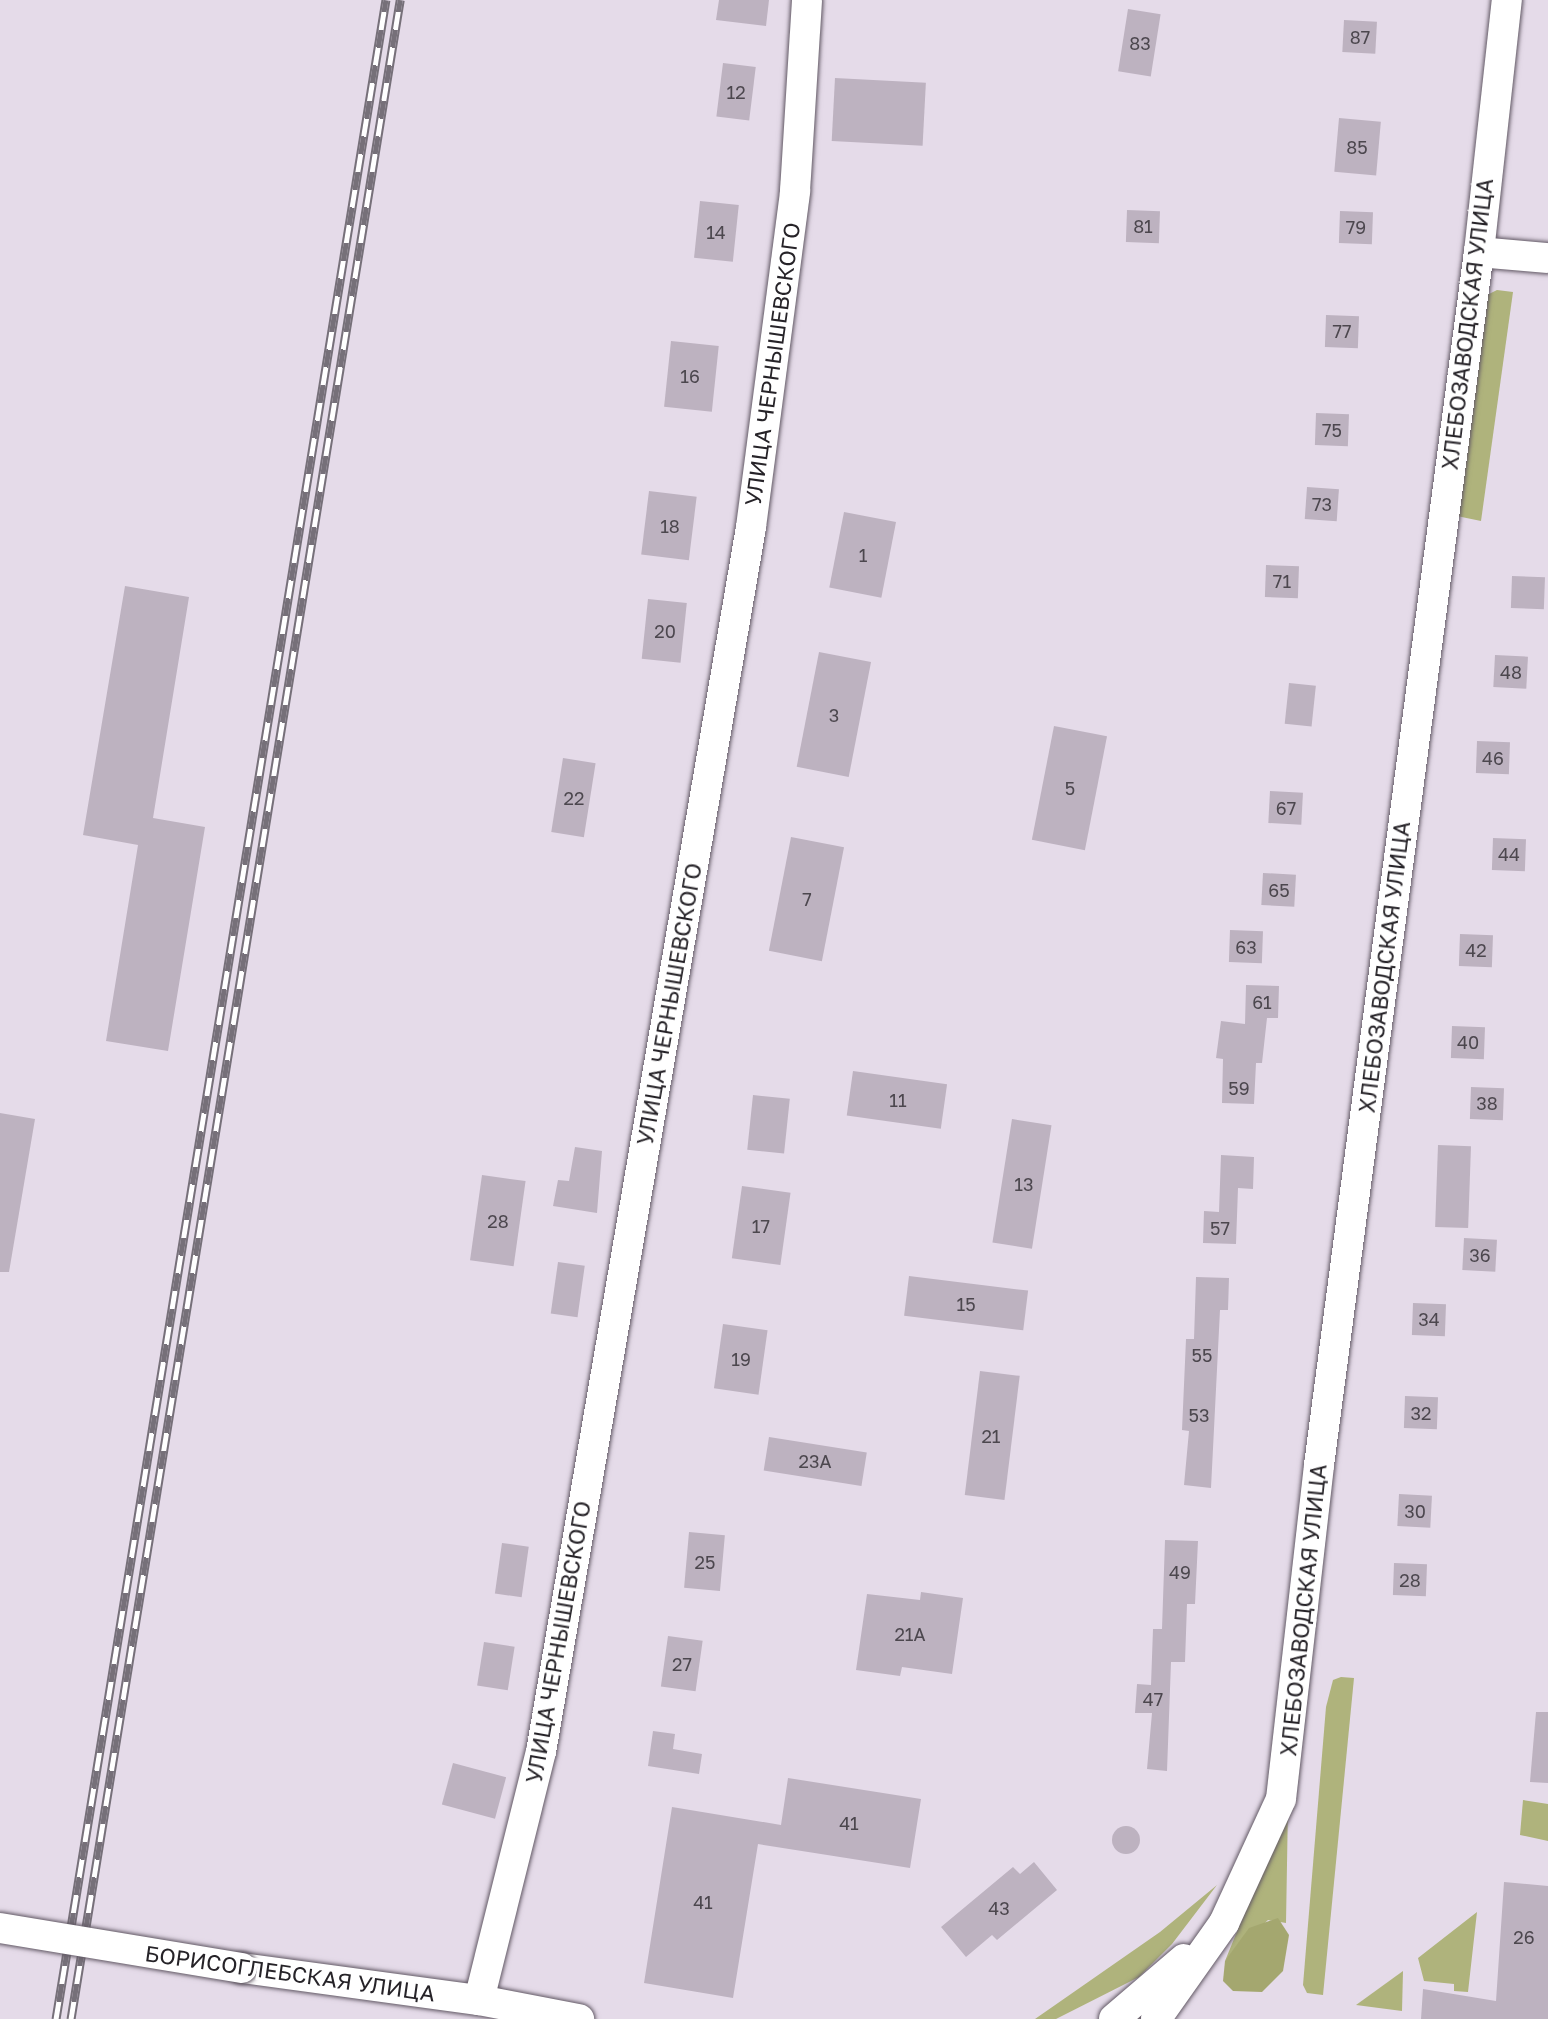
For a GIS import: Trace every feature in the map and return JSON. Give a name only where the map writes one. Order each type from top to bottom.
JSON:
[{"type":"street","name":"УЛИЦА ЧЕРНЫШЕВСКОГО","points":[[479,2000],[541,1752],[751,527],[795,191],[807,0]]},
{"type":"street","name":"ХЛЕБОЗАВОДСКАЯ УЛИЦА","points":[[1224,1923],[1281,1799],[1296,1703],[1319,1465],[1479,252],[1507,0]]},
{"type":"street","points":[[1479,252],[1548,258]]},
{"type":"street","points":[[1114,2019],[1224,1923]]},
{"type":"street","points":[[1156,2019],[1224,1923]]},
{"type":"street","name":"БОРИСОГЛЕБСКАЯ УЛИЦА","points":[[0,1928],[242,1968],[479,2000],[579,2019]]},
{"type":"green space","points":[[1497,290],[1513,292],[1481,521],[1452,515],[1483,297]]},
{"type":"green space","points":[[1354,1678],[1323,1995],[1307,1993],[1303,1985],[1326,1707],[1333,1680]]},
{"type":"green space","points":[[1523,1800],[1548,1804],[1548,1841],[1520,1835]]},
{"type":"green space","points":[[1288,1806],[1286,1923],[1268,1920],[1225,1961]]},
{"type":"green space","points":[[1217,1885],[1172,1944],[1139,1977],[1056,2019],[1035,2019],[1160,1932]]},
{"type":"green space","points":[[1477,1912],[1468,1992],[1454,1991],[1454,1984],[1424,1981],[1418,1958]]},
{"type":"green space","points":[[1278,1918],[1289,1935],[1283,1971],[1262,1992],[1233,1991],[1223,1981],[1225,1961],[1249,1928]]},
{"type":"green space","points":[[1403,1971],[1402,2011],[1356,2005]]},
{"type":"building","points":[[719,0],[769,0],[766,26],[716,20]]},
{"type":"building","points":[[1128,9],[1161,14],[1151,76],[1118,71]]},
{"type":"building","points":[[1344,20],[1377,22],[1375,54],[1342,52]]},
{"type":"building","points":[[723,63],[756,67],[749,121],[716,117]]},
{"type":"building","points":[[835,78],[926,83],[923,146],[832,141]]},
{"type":"building","points":[[1339,118],[1381,122],[1376,175],[1334,172]]},
{"type":"building","points":[[700,201],[739,205],[733,262],[694,258]]},
{"type":"building","points":[[1127,210],[1160,211],[1159,243],[1126,242]]},
{"type":"building","points":[[1340,211],[1373,212],[1372,244],[1339,243]]},
{"type":"building","points":[[1326,315],[1359,316],[1358,348],[1325,347]]},
{"type":"building","points":[[671,341],[719,346],[712,412],[664,407]]},
{"type":"building","points":[[1316,413],[1349,414],[1348,446],[1315,445]]},
{"type":"building","points":[[1307,487],[1339,489],[1337,521],[1305,519]]},
{"type":"building","points":[[649,491],[697,497],[689,560],[641,555]]},
{"type":"building","points":[[844,512],[896,522],[881,598],[829,588]]},
{"type":"building","points":[[1266,565],[1299,566],[1298,598],[1265,597]]},
{"type":"building","points":[[1512,576],[1545,577],[1544,609],[1511,608]]},
{"type":"building","points":[[125,586],[189,597],[153,818],[205,827],[168,1051],[106,1041],[138,845],[83,835]]},
{"type":"building","points":[[648,599],[687,603],[681,663],[642,659]]},
{"type":"building","points":[[819,652],[871,662],[849,777],[797,767]]},
{"type":"building","points":[[1495,655],[1528,657],[1526,689],[1493,687]]},
{"type":"building","points":[[1289,683],[1316,686],[1312,727],[1285,724]]},
{"type":"building","points":[[1054,726],[1107,736],[1085,850],[1032,840]]},
{"type":"building","points":[[1477,741],[1510,742],[1509,774],[1476,773]]},
{"type":"building","points":[[563,758],[596,763],[584,837],[551,832]]},
{"type":"building","points":[[1270,791],[1303,793],[1301,825],[1268,823]]},
{"type":"building","points":[[791,837],[844,847],[822,961],[769,951]]},
{"type":"building","points":[[1493,838],[1526,839],[1525,871],[1492,870]]},
{"type":"building","points":[[1263,873],[1296,875],[1294,907],[1261,905]]},
{"type":"building","points":[[1230,930],[1263,931],[1262,963],[1229,962]]},
{"type":"building","points":[[1460,934],[1493,935],[1492,967],[1459,966]]},
{"type":"building","points":[[1246,985],[1279,986],[1278,1018],[1267,1018],[1262,1063],[1256,1063],[1254,1104],[1222,1103],[1223,1059],[1216,1058],[1221,1021],[1245,1024]]},
{"type":"building","points":[[1452,1026],[1485,1027],[1484,1059],[1451,1058]]},
{"type":"building","points":[[853,1071],[947,1084],[941,1129],[847,1116]]},
{"type":"building","points":[[1471,1087],[1504,1088],[1503,1120],[1470,1119]]},
{"type":"building","points":[[753,1095],[790,1099],[784,1154],[747,1150]]},
{"type":"building","points":[[0,1113],[35,1119],[9,1272],[0,1272]]},
{"type":"building","points":[[1012,1119],[1052,1125],[1032,1249],[992,1242]]},
{"type":"building","points":[[1438,1145],[1471,1146],[1468,1228],[1435,1227]]},
{"type":"building","points":[[575,1147],[602,1151],[597,1213],[553,1206],[558,1180],[569,1181]]},
{"type":"building","points":[[1221,1155],[1254,1157],[1253,1189],[1238,1188],[1236,1244],[1203,1243],[1204,1211],[1219,1212]]},
{"type":"building","points":[[482,1175],[526,1181],[514,1266],[470,1260]]},
{"type":"building","points":[[742,1186],[791,1193],[780,1265],[732,1258]]},
{"type":"building","points":[[1464,1238],[1497,1240],[1495,1272],[1462,1270]]},
{"type":"building","points":[[558,1262],[585,1266],[578,1317],[551,1313]]},
{"type":"building","points":[[909,1276],[1028,1291],[1023,1330],[904,1316]]},
{"type":"building","points":[[1196,1277],[1229,1278],[1228,1310],[1220,1310],[1211,1488],[1184,1485],[1189,1431],[1182,1430],[1186,1339],[1194,1339]]},
{"type":"building","points":[[1413,1303],[1446,1304],[1445,1336],[1412,1335]]},
{"type":"building","points":[[723,1324],[768,1330],[759,1395],[714,1388]]},
{"type":"building","points":[[980,1371],[1020,1376],[1004,1500],[965,1495]]},
{"type":"building","points":[[1405,1396],[1438,1397],[1437,1429],[1404,1428]]},
{"type":"building","points":[[769,1437],[867,1452],[861,1486],[764,1471]]},
{"type":"building","points":[[1399,1494],[1432,1496],[1430,1528],[1397,1526]]},
{"type":"building","points":[[689,1532],[725,1535],[720,1591],[684,1588]]},
{"type":"building","points":[[1165,1540],[1198,1541],[1195,1604],[1187,1604],[1185,1662],[1171,1662],[1167,1771],[1147,1769],[1152,1713],[1135,1713],[1137,1684],[1151,1685],[1153,1629],[1162,1629]]},
{"type":"building","points":[[502,1543],[529,1547],[522,1597],[495,1594]]},
{"type":"building","points":[[1394,1563],[1427,1564],[1426,1596],[1393,1595]]},
{"type":"building","points":[[921,1592],[963,1598],[952,1674],[902,1667],[900,1676],[856,1670],[867,1594],[920,1600]]},
{"type":"building","points":[[668,1636],[703,1641],[696,1691],[661,1687]]},
{"type":"building","points":[[484,1642],[515,1647],[508,1690],[477,1685]]},
{"type":"building","points":[[1536,1712],[1548,1712],[1548,1783],[1530,1782]]},
{"type":"building","points":[[653,1731],[675,1734],[673,1749],[702,1754],[699,1774],[648,1766]]},
{"type":"building","points":[[453,1763],[506,1777],[495,1819],[442,1805]]},
{"type":"building","points":[[788,1778],[921,1799],[910,1868],[758,1844],[733,1998],[644,1983],[672,1807],[781,1825]]},
{"type":"building","points":[[1126,1826],[1136,1830],[1140,1840],[1136,1850],[1126,1854],[1116,1850],[1112,1840],[1116,1830]]},
{"type":"building","points":[[1034,1862],[1057,1890],[997,1940],[992,1935],[966,1957],[941,1927],[1013,1867],[1020,1874]]},
{"type":"building","points":[[1504,1882],[1548,1886],[1548,2019],[1421,2019],[1423,1989],[1496,2001]]},
{"type":"railway","points":[[56,2019],[386,0]]},
{"type":"railway","points":[[71,2019],[400,0]]}]
